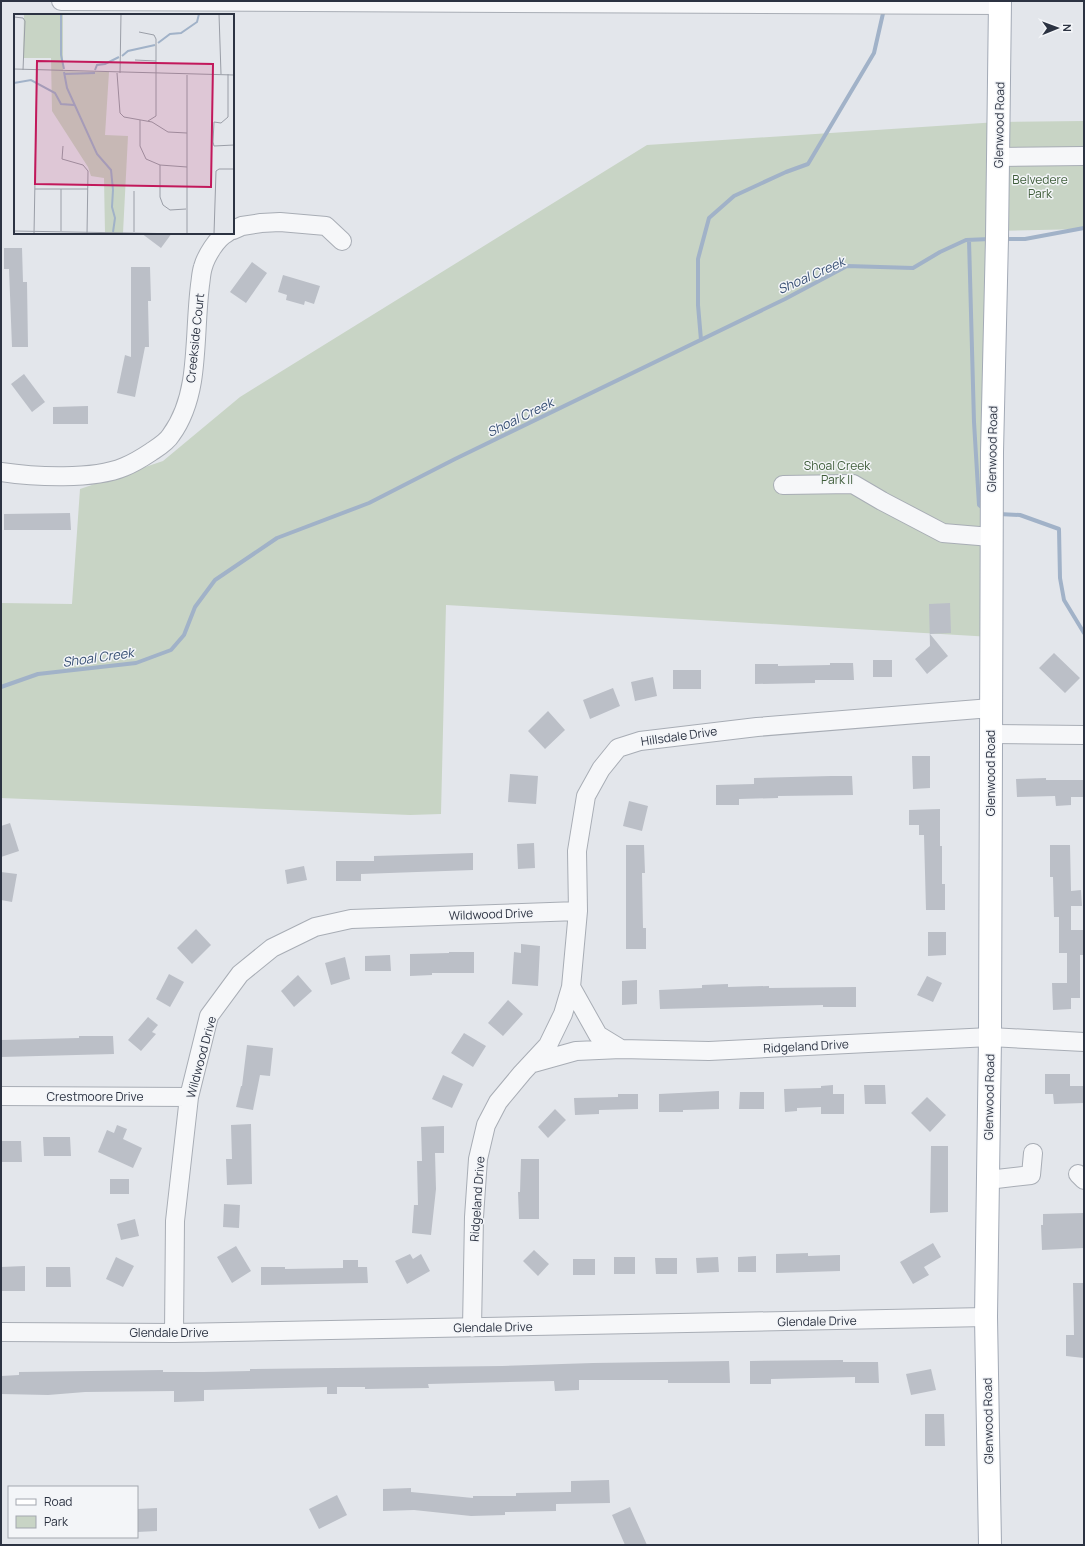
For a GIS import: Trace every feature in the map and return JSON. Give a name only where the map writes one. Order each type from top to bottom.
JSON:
[{"type":"main road","name":"Glenwood Road","points":[[990,1545],[986,1317],[990,1037],[991,537],[1000,3]]},
{"type":"street","points":[[60,1],[1000,3]]},
{"type":"street","points":[[998,157],[1084,156]]},
{"type":"street","points":[[234,230],[242,226],[280,222],[326,226],[342,241]]},
{"type":"street","name":"Creekside Court","points":[[1,472],[65,476],[86,475],[123,468],[140,459],[171,436],[187,401],[192,382],[198,304],[203,266],[212,249],[226,234]]},
{"type":"street","points":[[783,485],[853,484],[943,533],[991,537]]},
{"type":"street","name":"Hillsdale Drive","points":[[571,987],[578,911],[577,852],[586,796],[601,769],[618,748],[640,740],[694,733],[991,708]]},
{"type":"street","points":[[990,734],[1084,736]]},
{"type":"street","name":"Wildwood Drive","points":[[174,1333],[176,1221],[189,1097],[209,1016],[240,974],[272,948],[315,927],[351,919],[578,911]]},
{"type":"street","name":"Ridgeland Drive","points":[[571,987],[598,1035],[622,1049]]},
{"type":"street","name":"Ridgeland Drive","points":[[472,1328],[474,1217],[478,1159],[486,1125],[498,1102],[548,1045],[563,1014],[571,987]]},
{"type":"street","name":"Ridgeland Drive","points":[[533,1063],[576,1051],[622,1049],[709,1051],[990,1037],[1084,1042]]},
{"type":"street","name":"Crestmoore Drive","points":[[1,1096],[189,1097]]},
{"type":"street","points":[[988,1180],[1031,1174],[1033,1153]]},
{"type":"street","name":"Glendale Drive","points":[[1,1332],[174,1333],[986,1317]]},
{"type":"green space","points":[[1084,121],[1084,229],[993,231],[992,637],[446,605],[441,814],[410,815],[1,798],[1,603],[72,604],[80,489],[163,461],[240,397],[647,145],[998,122]]},
{"type":"building","points":[[142,234],[171,234],[161,248]]},
{"type":"building","points":[[4,248],[22,248],[23,282],[27,282],[28,347],[12,347],[9,269],[4,269]]},
{"type":"building","points":[[252,262],[267,273],[246,303],[230,292]]},
{"type":"building","points":[[131,267],[150,267],[151,301],[148,301],[149,347],[145,347],[135,397],[117,393],[125,355],[131,357]]},
{"type":"building","points":[[283,275],[320,286],[314,304],[305,301],[304,305],[286,300],[287,295],[278,292]]},
{"type":"building","points":[[24,374],[45,402],[32,412],[11,384]]},
{"type":"building","points":[[88,406],[88,424],[53,424],[53,407]]},
{"type":"building","points":[[70,513],[71,530],[4,530],[4,514]]},
{"type":"building","points":[[950,603],[951,633],[930,634],[948,656],[927,674],[915,659],[930,646],[929,604]]},
{"type":"building","points":[[1054,653],[1080,678],[1065,693],[1039,668]]},
{"type":"building","points":[[873,660],[892,660],[892,677],[873,677]]},
{"type":"building","points":[[830,663],[853,663],[854,680],[815,680],[815,683],[755,684],[755,664],[778,664],[778,666],[830,665]]},
{"type":"building","points":[[673,670],[701,670],[701,689],[673,689]]},
{"type":"building","points":[[653,677],[657,696],[635,701],[631,682]]},
{"type":"building","points":[[613,688],[620,706],[590,719],[583,700]]},
{"type":"building","points":[[548,711],[565,730],[545,749],[528,731]]},
{"type":"building","points":[[912,756],[930,756],[930,788],[913,789]]},
{"type":"building","points":[[510,774],[538,776],[536,804],[508,802]]},
{"type":"building","points":[[852,776],[853,795],[778,796],[778,798],[739,799],[739,805],[716,805],[716,785],[754,784],[754,778]]},
{"type":"building","points":[[1046,778],[1046,780],[1084,780],[1084,797],[1071,797],[1071,805],[1056,806],[1055,796],[1017,797],[1016,779]]},
{"type":"building","points":[[629,801],[648,806],[642,831],[623,826]]},
{"type":"building","points":[[940,809],[940,846],[942,846],[942,884],[945,884],[945,910],[926,910],[924,835],[919,835],[919,825],[909,825],[909,810]]},
{"type":"building","points":[[10,823],[19,851],[1,857],[1,826]]},
{"type":"building","points":[[534,843],[535,868],[518,869],[517,844]]},
{"type":"building","points":[[626,845],[644,845],[645,873],[642,873],[643,928],[646,928],[646,949],[626,949]]},
{"type":"building","points":[[1050,845],[1070,845],[1071,891],[1081,890],[1082,906],[1071,906],[1071,930],[1084,930],[1084,955],[1080,955],[1080,998],[1071,998],[1071,1009],[1053,1010],[1052,983],[1067,983],[1067,953],[1059,953],[1059,917],[1054,917],[1053,877],[1050,877]]},
{"type":"building","points":[[473,853],[473,870],[361,874],[361,881],[336,881],[336,861],[374,861],[374,856]]},
{"type":"building","points":[[304,866],[307,880],[287,884],[285,870]]},
{"type":"building","points":[[1,872],[17,874],[12,902],[1,900]]},
{"type":"building","points":[[196,929],[211,945],[192,964],[177,948]]},
{"type":"building","points":[[928,932],[946,932],[946,955],[928,956]]},
{"type":"building","points":[[521,944],[540,946],[538,986],[512,984],[514,952],[521,953]]},
{"type":"building","points":[[474,952],[474,973],[432,973],[432,975],[410,976],[410,954]]},
{"type":"building","points":[[390,955],[391,971],[365,971],[365,956]]},
{"type":"building","points":[[345,957],[350,979],[331,985],[325,963]]},
{"type":"building","points":[[169,974],[184,982],[170,1007],[156,999]]},
{"type":"building","points":[[298,975],[312,991],[294,1007],[281,991]]},
{"type":"building","points":[[927,976],[942,983],[933,1002],[917,995]]},
{"type":"building","points":[[637,980],[637,1004],[622,1005],[622,981]]},
{"type":"building","points":[[728,984],[728,987],[769,986],[769,988],[856,987],[856,1007],[823,1007],[823,1005],[660,1009],[659,990],[702,988],[702,985]]},
{"type":"building","points":[[508,1000],[523,1014],[503,1036],[488,1023]]},
{"type":"building","points":[[148,1017],[158,1025],[152,1032],[156,1034],[141,1051],[128,1040]]},
{"type":"building","points":[[464,1033],[486,1046],[473,1067],[451,1053]]},
{"type":"building","points":[[79,1036],[113,1036],[114,1054],[1,1057],[1,1040],[79,1038]]},
{"type":"building","points":[[247,1045],[273,1048],[270,1076],[260,1075],[253,1110],[236,1107],[242,1086]]},
{"type":"building","points":[[1045,1074],[1070,1074],[1070,1086],[1084,1086],[1084,1103],[1054,1104],[1053,1094],[1045,1094]]},
{"type":"building","points":[[443,1075],[463,1084],[452,1108],[432,1099]]},
{"type":"building","points":[[833,1085],[833,1094],[844,1094],[844,1114],[821,1114],[821,1107],[797,1108],[797,1111],[785,1112],[784,1089],[821,1088],[821,1086]]},
{"type":"building","points":[[864,1085],[885,1085],[886,1104],[865,1104]]},
{"type":"building","points":[[719,1091],[719,1109],[659,1112],[659,1094]]},
{"type":"building","points":[[740,1092],[764,1092],[764,1109],[739,1109]]},
{"type":"building","points":[[618,1094],[638,1094],[638,1109],[599,1110],[599,1114],[575,1115],[574,1098],[618,1097]]},
{"type":"building","points":[[927,1097],[946,1115],[930,1132],[911,1113]]},
{"type":"building","points":[[555,1109],[566,1120],[548,1138],[538,1127]]},
{"type":"building","points":[[251,1124],[252,1184],[227,1185],[226,1159],[232,1159],[231,1125]]},
{"type":"building","points":[[117,1125],[127,1129],[123,1139],[142,1148],[133,1168],[98,1152],[107,1130],[114,1133]]},
{"type":"building","points":[[444,1126],[444,1153],[435,1153],[436,1189],[431,1235],[412,1233],[414,1205],[418,1205],[417,1161],[422,1161],[421,1127]]},
{"type":"building","points":[[43,1137],[70,1137],[71,1156],[44,1156]]},
{"type":"building","points":[[2,1141],[21,1141],[22,1162],[2,1162]]},
{"type":"building","points":[[931,1146],[948,1146],[948,1212],[930,1213]]},
{"type":"building","points":[[521,1159],[539,1159],[539,1219],[519,1219],[518,1192],[520,1192]]},
{"type":"building","points":[[110,1179],[129,1179],[129,1194],[110,1194]]},
{"type":"building","points":[[224,1204],[240,1205],[239,1228],[223,1227]]},
{"type":"building","points":[[1084,1213],[1084,1248],[1042,1250],[1041,1225],[1043,1225],[1043,1214]]},
{"type":"building","points":[[135,1219],[139,1236],[121,1240],[117,1224]]},
{"type":"building","points":[[933,1243],[941,1257],[924,1267],[929,1275],[913,1284],[900,1262]]},
{"type":"building","points":[[236,1246],[251,1271],[232,1283],[217,1257]]},
{"type":"building","points":[[534,1250],[549,1264],[538,1276],[523,1261]]},
{"type":"building","points":[[808,1253],[808,1256],[840,1255],[840,1271],[776,1273],[776,1254]]},
{"type":"building","points":[[410,1254],[413,1259],[421,1254],[430,1271],[407,1284],[395,1261]]},
{"type":"building","points":[[756,1256],[756,1272],[738,1272],[738,1257]]},
{"type":"building","points":[[116,1257],[134,1266],[123,1287],[106,1279]]},
{"type":"building","points":[[614,1257],[635,1257],[635,1274],[614,1274]]},
{"type":"building","points":[[718,1257],[719,1272],[697,1273],[696,1258]]},
{"type":"building","points":[[655,1258],[677,1258],[677,1274],[656,1274]]},
{"type":"building","points":[[573,1259],[595,1259],[595,1275],[573,1275]]},
{"type":"building","points":[[343,1260],[358,1260],[358,1267],[367,1267],[368,1283],[261,1285],[261,1267],[285,1267],[285,1269],[343,1268]]},
{"type":"building","points":[[25,1266],[25,1291],[1,1291],[1,1267]]},
{"type":"building","points":[[46,1267],[70,1267],[71,1287],[46,1287]]},
{"type":"building","points":[[1073,1283],[1084,1283],[1084,1358],[1066,1356],[1066,1335],[1074,1335]]},
{"type":"building","points":[[843,1360],[843,1362],[878,1362],[879,1383],[855,1383],[855,1377],[771,1379],[771,1384],[750,1384],[750,1361]]},
{"type":"building","points":[[729,1361],[730,1383],[668,1383],[668,1380],[579,1380],[579,1390],[555,1391],[554,1381],[428,1384],[429,1388],[365,1389],[365,1387],[337,1387],[337,1394],[327,1394],[327,1387],[204,1390],[204,1401],[174,1402],[174,1391],[85,1392],[48,1395],[1,1394],[1,1376],[19,1375],[19,1372],[163,1370],[163,1372],[204,1372],[250,1371],[250,1369],[502,1366]]},
{"type":"building","points":[[931,1369],[936,1390],[911,1395],[906,1374]]},
{"type":"building","points":[[925,1414],[944,1414],[945,1446],[925,1446]]},
{"type":"building","points":[[609,1480],[610,1503],[556,1504],[556,1511],[505,1512],[505,1515],[471,1516],[414,1510],[383,1511],[383,1489],[411,1488],[411,1492],[473,1498],[473,1496],[516,1496],[516,1493],[571,1492],[571,1481]]},
{"type":"building","points":[[337,1495],[347,1515],[319,1529],[309,1509]]},
{"type":"building","points":[[630,1507],[647,1545],[625,1545],[612,1515]]},
{"type":"building","points":[[157,1508],[157,1531],[138,1532],[138,1509]]},
{"type":"waterway","points":[[701,340],[698,305],[698,259],[709,218],[734,196],[786,172],[808,164],[874,53],[884,9]]},
{"type":"waterway","name":"Shoal Creek","points":[[1003,239],[1025,239],[1084,228]]},
{"type":"waterway","name":"Shoal Creek","points":[[1,687],[38,674],[136,663],[171,650],[184,635],[195,607],[215,580],[277,538],[369,503],[455,459],[785,299],[847,266],[913,268],[940,252],[966,240],[990,239]]},
{"type":"waterway","points":[[969,240],[974,422],[979,505],[984,509]]},
{"type":"waterway","points":[[999,514],[1020,515],[1059,529],[1060,578],[1064,600],[1084,633]]},
{"type":"park label","name":"Belvedere Park","points":[[1040,186]]},
{"type":"park label","name":"Shoal Creek Park II","points":[[837,472]]}]
